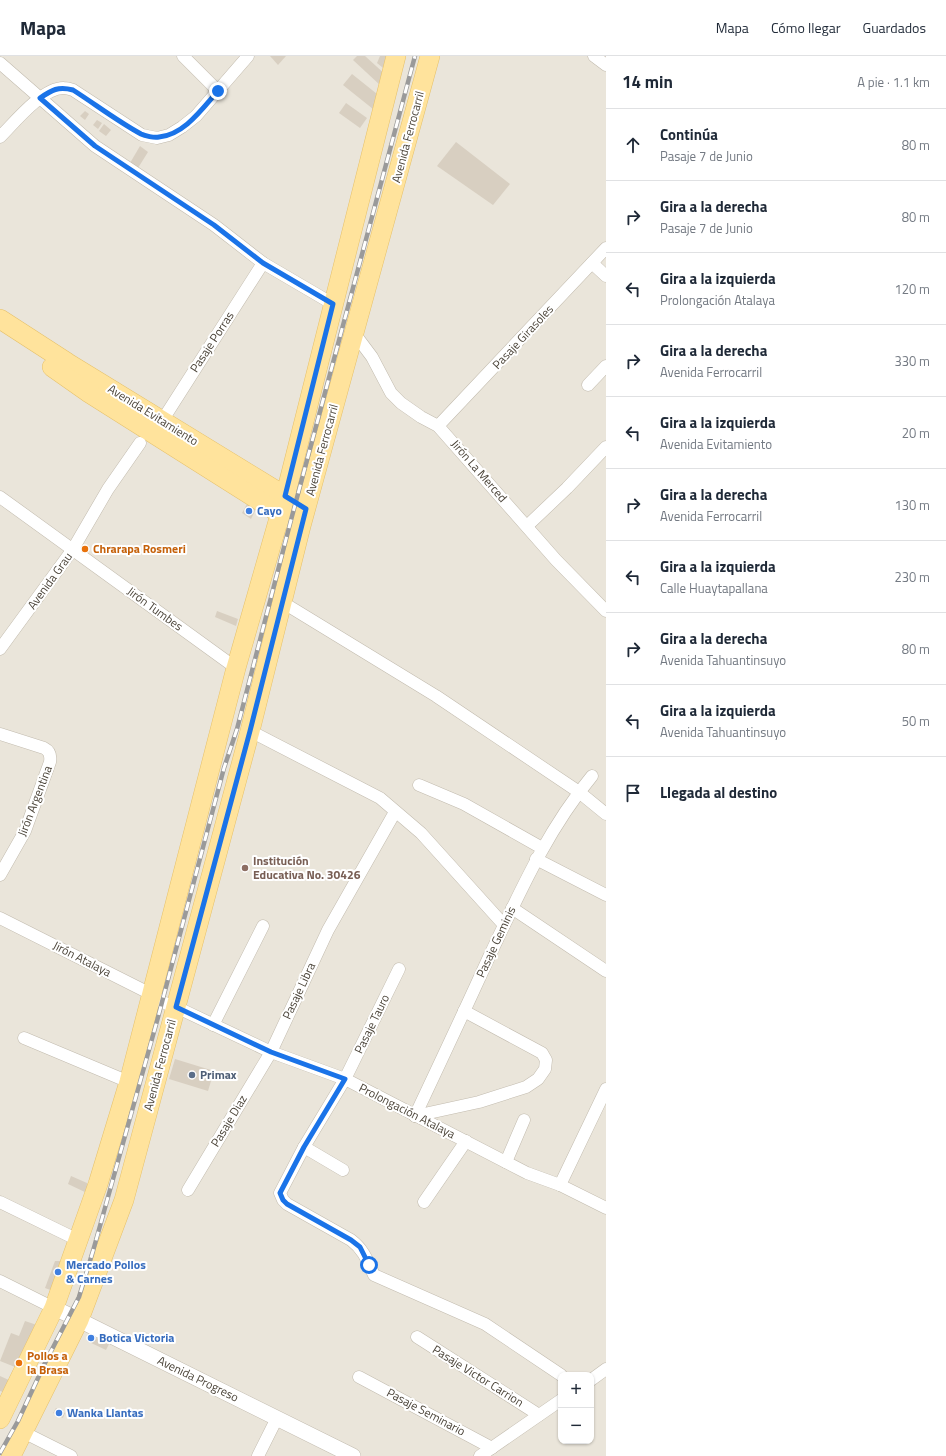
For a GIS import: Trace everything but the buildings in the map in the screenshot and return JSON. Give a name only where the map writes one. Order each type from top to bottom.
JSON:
[{"type":"main road","name":"Avenida Ferrocarril","points":[[11,1456],[79,1320],[124,1200],[163,1001],[236,668],[282,505],[396,56]]},
{"type":"main road","name":"Avenida Ferrocarril","points":[[0,1419],[54,1308],[98,1184],[129,1082],[163,1001],[250,731],[304,518],[430,56]]},
{"type":"main road","name":"Avenida Evitamiento","points":[[0,319],[162,421],[282,505]]},
{"type":"main road","name":"Avenida Evitamiento","points":[[0,334],[89,393],[304,518]]},
{"type":"street","points":[[183,56],[218,91]]},
{"type":"street","points":[[0,138],[40,98],[57,88],[73,90],[142,135],[157,138],[169,135],[196,116],[248,56]]},
{"type":"street","points":[[594,56],[606,65]]},
{"type":"street","points":[[0,63],[95,146],[214,225],[263,263],[333,304]]},
{"type":"street","name":"Pasaje Girasoles","points":[[438,426],[606,248]]},
{"type":"street","name":"Pasaje Porras","points":[[162,421],[263,263]]},
{"type":"street","points":[[592,263],[606,276]]},
{"type":"street","name":"Jirón La Merced","points":[[354,333],[372,357],[391,393],[401,403],[421,417],[438,426],[556,560],[606,611]]},
{"type":"street","points":[[588,385],[606,366]]},
{"type":"street","name":"Avenida Grau","points":[[0,649],[73,549],[108,489],[140,443]]},
{"type":"street","points":[[527,526],[567,488],[606,447]]},
{"type":"street","name":"Jirón Tumbes","points":[[0,497],[236,668]]},
{"type":"street","points":[[282,602],[436,696],[578,792],[606,814]]},
{"type":"street","points":[[250,731],[380,798],[421,833],[504,925]]},
{"type":"street","name":"Jirón Argentina","points":[[0,734],[44,748],[48,750],[51,757],[26,831],[0,875]]},
{"type":"street","name":"Pasaje Geminis","points":[[415,1116],[536,859],[578,792],[592,776]]},
{"type":"street","points":[[419,785],[464,804],[542,848]]},
{"type":"street","name":"Pasaje Libra","points":[[271,1052],[328,930],[395,812]]},
{"type":"street","points":[[536,859],[606,895]]},
{"type":"street","points":[[512,908],[606,971]]},
{"type":"street","name":"Jirón Atalaya","points":[[0,918],[163,1001]]},
{"type":"street","points":[[213,1025],[263,926]]},
{"type":"street","name":"Pasaje Tauro","points":[[399,970],[345,1079],[304,1147],[280,1193],[283,1200],[287,1204],[351,1240],[360,1247],[366,1256],[374,1275],[485,1324],[558,1373]]},
{"type":"street","name":"Prolongación Atalaya","points":[[163,1001],[271,1052],[345,1079],[506,1162],[560,1185],[606,1208]]},
{"type":"street","points":[[415,1116],[479,1102],[526,1087],[538,1079],[545,1069],[546,1060],[542,1053],[464,1010]]},
{"type":"street","points":[[24,1038],[129,1082]]},
{"type":"street","name":"Pasaje Diaz","points":[[188,1190],[271,1052]]},
{"type":"street","points":[[560,1185],[606,1088]]},
{"type":"street","points":[[506,1162],[524,1120]]},
{"type":"street","points":[[424,1202],[466,1141]]},
{"type":"street","points":[[304,1147],[343,1170]]},
{"type":"street","points":[[0,1202],[78,1240]]},
{"type":"street","name":"Avenida Progreso","points":[[0,1281],[353,1456]]},
{"type":"street","name":"Pasaje Victor Carrion","points":[[417,1337],[539,1415]]},
{"type":"street","points":[[594,1378],[606,1369]]},
{"type":"street","name":"Pasaje Seminario","points":[[359,1377],[492,1448]]},
{"type":"street","points":[[480,1456],[558,1402]]},
{"type":"street","points":[[258,1456],[277,1418]]},
{"type":"street","points":[[23,1432],[71,1456]]},
{"type":"shaded area","points":[[0,56],[606,56],[606,1456],[0,1456]]},
{"type":"railway","points":[[0,1453],[18,1421],[45,1363],[79,1297],[93,1251],[157,1021],[224,768],[237,729],[291,520],[415,56]]},
{"type":"place","name":"Cayo","points":[[249,511]]},
{"type":"place","name":"Chrarapa Rosmeri","points":[[85,549]]},
{"type":"place","name":"Institución Educativa No. 30426","points":[[245,868]]},
{"type":"place","name":"Primax","points":[[192,1075]]},
{"type":"place","name":"Mercado Pollos & Carnes","points":[[58,1272]]},
{"type":"place","name":"Botica Victoria","points":[[91,1338]]},
{"type":"place","name":"Pollos a la Brasa","points":[[19,1363]]},
{"type":"place","name":"Wanka Llantas","points":[[59,1413]]},
{"type":"route","points":[[218,91],[196,116],[182,127],[169,135],[157,138],[142,135],[73,90],[57,88],[40,98],[95,146],[214,225],[263,263],[333,304],[285,496],[306,509],[250,731],[176,1007],[271,1052],[345,1079],[304,1147],[280,1193],[283,1200],[287,1204],[351,1240],[360,1247],[366,1256],[369,1265]]}]
